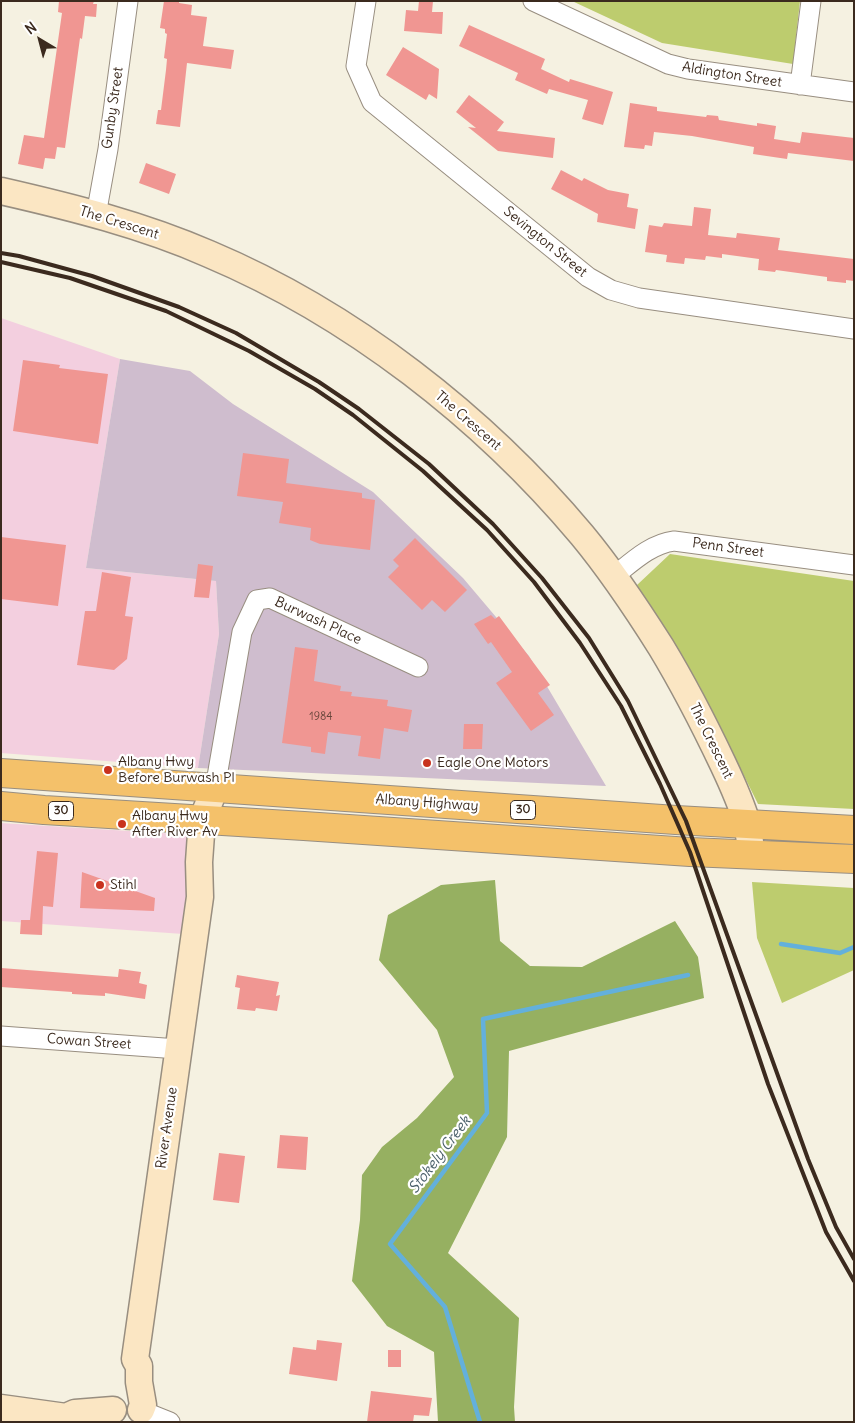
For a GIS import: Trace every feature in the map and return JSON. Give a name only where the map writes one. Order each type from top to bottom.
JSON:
[{"type":"highway","name":"Albany Highway","points":[[1,773],[591,814],[854,830]]},
{"type":"highway","name":"30","points":[[1,806],[690,852],[854,859]]},
{"type":"highway","points":[[590,845],[591,814]]},
{"type":"main road","name":"The Crescent","points":[[1,191],[96,215],[172,239],[234,265],[302,301],[375,347],[436,392],[493,442],[552,502],[582,536],[613,576],[652,633],[683,685],[724,766],[747,824],[752,854]]},
{"type":"main road","name":"River Avenue","points":[[129,1414],[143,1405],[139,1382],[139,1366],[135,1359],[200,897],[199,862],[212,821],[215,788]]},
{"type":"main road","points":[[1,1408],[68,1419],[75,1413],[129,1414]]},
{"type":"street","name":"Gunby Street","points":[[96,215],[108,149],[128,1]]},
{"type":"street","name":"Sevington Street","points":[[366,1],[356,66],[372,102],[588,278],[611,290],[638,298],[854,329]]},
{"type":"street","name":"Aldington Street","points":[[533,1],[668,64],[688,69],[854,92]]},
{"type":"street","points":[[800,85],[811,1]]},
{"type":"street","name":"Penn Street","points":[[613,576],[660,544],[674,541],[854,564]]},
{"type":"street","name":"Burwash Place","points":[[215,788],[242,632],[256,600],[270,598],[418,667]]},
{"type":"street","name":"Cowan Street","points":[[1,1036],[178,1048]]},
{"type":"street","points":[[129,1414],[150,1414],[170,1422]]},
{"type":"shaded area","points":[[1,318],[120,359],[86,568],[216,581],[219,634],[198,768],[1,753]]},
{"type":"shaded area","points":[[120,359],[190,371],[233,404],[373,492],[463,578],[529,656],[606,786],[198,768],[219,634],[216,581],[86,568]]},
{"type":"shaded area","points":[[1,823],[209,836],[197,935],[1,921]]},
{"type":"green space","points":[[572,1],[800,1],[793,64],[662,43]]},
{"type":"green space","points":[[670,554],[854,581],[854,809],[758,804],[699,685],[637,585]]},
{"type":"green space","points":[[495,880],[500,941],[530,966],[582,967],[675,921],[698,957],[704,998],[509,1051],[507,1137],[448,1253],[519,1318],[514,1407],[515,1422],[438,1422],[434,1352],[387,1326],[352,1281],[360,1220],[362,1175],[382,1147],[417,1118],[454,1077],[437,1030],[379,960],[388,915],[441,885]]},
{"type":"green space","points":[[752,882],[854,888],[854,970],[782,1003],[757,938]]},
{"type":"building","points":[[59,1],[94,1],[93,4],[97,4],[96,17],[85,16],[82,39],[80,38],[65,148],[57,147],[55,159],[45,158],[43,169],[18,164],[24,135],[44,138],[62,13],[58,12]]},
{"type":"building","points":[[164,1],[179,1],[179,3],[192,5],[191,15],[207,17],[203,46],[234,50],[231,69],[187,63],[180,127],[156,124],[158,110],[161,110],[167,59],[164,58],[167,34],[165,29],[160,28]]},
{"type":"building","points":[[419,1],[433,1],[432,12],[443,12],[442,34],[404,31],[406,10],[418,11]]},
{"type":"building","points":[[469,25],[545,59],[541,69],[569,82],[570,79],[613,92],[603,125],[582,119],[588,100],[549,89],[547,94],[515,80],[518,73],[459,46]]},
{"type":"building","points":[[403,47],[439,69],[437,99],[429,94],[426,100],[386,75]]},
{"type":"building","points":[[469,95],[504,122],[497,131],[555,138],[553,158],[498,151],[468,127],[476,128],[456,112]]},
{"type":"building","points":[[630,103],[657,107],[657,111],[706,117],[707,115],[718,116],[719,120],[757,126],[757,123],[776,126],[774,139],[800,143],[802,132],[854,138],[854,161],[788,153],[787,159],[753,154],[754,147],[692,136],[654,132],[652,146],[645,145],[644,149],[624,147]]},
{"type":"building","points":[[146,163],[176,174],[169,194],[139,183]]},
{"type":"building","points":[[561,170],[582,181],[584,178],[608,190],[629,194],[627,207],[638,209],[635,229],[597,222],[598,214],[551,189]]},
{"type":"building","points":[[694,207],[711,209],[708,235],[736,238],[737,233],[780,238],[778,250],[854,259],[854,281],[846,280],[846,283],[827,281],[827,277],[776,270],[775,272],[758,270],[759,259],[722,254],[722,258],[706,256],[705,260],[685,258],[684,264],[666,262],[667,255],[645,252],[649,225],[662,227],[664,223],[692,226]]},
{"type":"building","points":[[23,360],[60,365],[59,368],[108,374],[98,444],[13,431]]},
{"type":"building","points":[[243,453],[289,459],[286,483],[362,493],[362,498],[375,500],[370,550],[320,544],[310,540],[311,528],[279,523],[283,502],[237,496]]},
{"type":"building","points":[[1,537],[66,545],[58,606],[1,599]]},
{"type":"building","points":[[415,538],[467,590],[445,612],[432,600],[422,610],[388,577],[399,566],[393,560]]},
{"type":"building","points":[[198,564],[213,566],[209,598],[194,597]]},
{"type":"building","points":[[102,572],[131,577],[125,616],[133,617],[127,659],[114,670],[77,665],[85,611],[96,611]]},
{"type":"building","points":[[491,615],[495,619],[499,616],[550,685],[538,693],[554,715],[531,731],[496,683],[512,672],[491,642],[488,644],[474,624]]},
{"type":"building","points":[[295,647],[318,650],[314,681],[341,686],[340,691],[352,692],[351,696],[388,700],[387,706],[412,710],[408,732],[384,728],[380,759],[358,756],[361,736],[328,732],[325,754],[311,752],[311,747],[282,743]]},
{"type":"building","points":[[464,724],[483,724],[482,749],[463,749]]},
{"type":"building","points":[[37,851],[58,853],[53,907],[43,906],[42,935],[20,934],[21,920],[30,920]]},
{"type":"building","name":"Stihl","points":[[82,872],[155,898],[154,911],[80,908]]},
{"type":"building","points":[[1,968],[118,977],[119,969],[141,972],[139,983],[147,985],[145,999],[105,993],[105,996],[1,987]]},
{"type":"building","points":[[237,975],[279,982],[276,996],[280,995],[277,1011],[256,1008],[255,1011],[237,1009],[240,988],[235,987]]},
{"type":"building","points":[[280,1135],[308,1137],[306,1170],[277,1168]]},
{"type":"building","points":[[219,1153],[245,1156],[239,1203],[213,1200]]},
{"type":"building","points":[[317,1340],[342,1343],[337,1381],[289,1374],[293,1347],[316,1350]]},
{"type":"building","points":[[388,1350],[401,1350],[401,1367],[388,1367]]},
{"type":"building","points":[[371,1391],[432,1398],[429,1416],[414,1415],[413,1422],[367,1422]]},
{"type":"waterway","points":[[781,944],[840,953],[854,947]]},
{"type":"waterway","name":"Stokely Creek","points":[[480,1422],[445,1307],[390,1244],[487,1113],[483,1019],[688,975]]},
{"type":"railway","points":[[1,253],[19,256],[92,276],[179,307],[236,333],[319,382],[359,409],[429,464],[493,524],[542,578],[589,638],[628,701],[686,821],[808,1159],[836,1227],[854,1259]]},
{"type":"railway","points":[[1,262],[70,278],[166,311],[249,351],[315,389],[353,415],[423,471],[487,530],[534,582],[580,643],[621,706],[660,784],[690,852],[768,1084],[826,1232],[854,1281]]},
{"type":"place","name":"Eagle One Motors","points":[[427,763]]},
{"type":"place","name":"Albany Hwy Before Burwash Pl","points":[[108,770]]},
{"type":"place","name":"Albany Hwy After River Av","points":[[122,824]]},
{"type":"place","name":"Stihl","points":[[100,885]]}]
